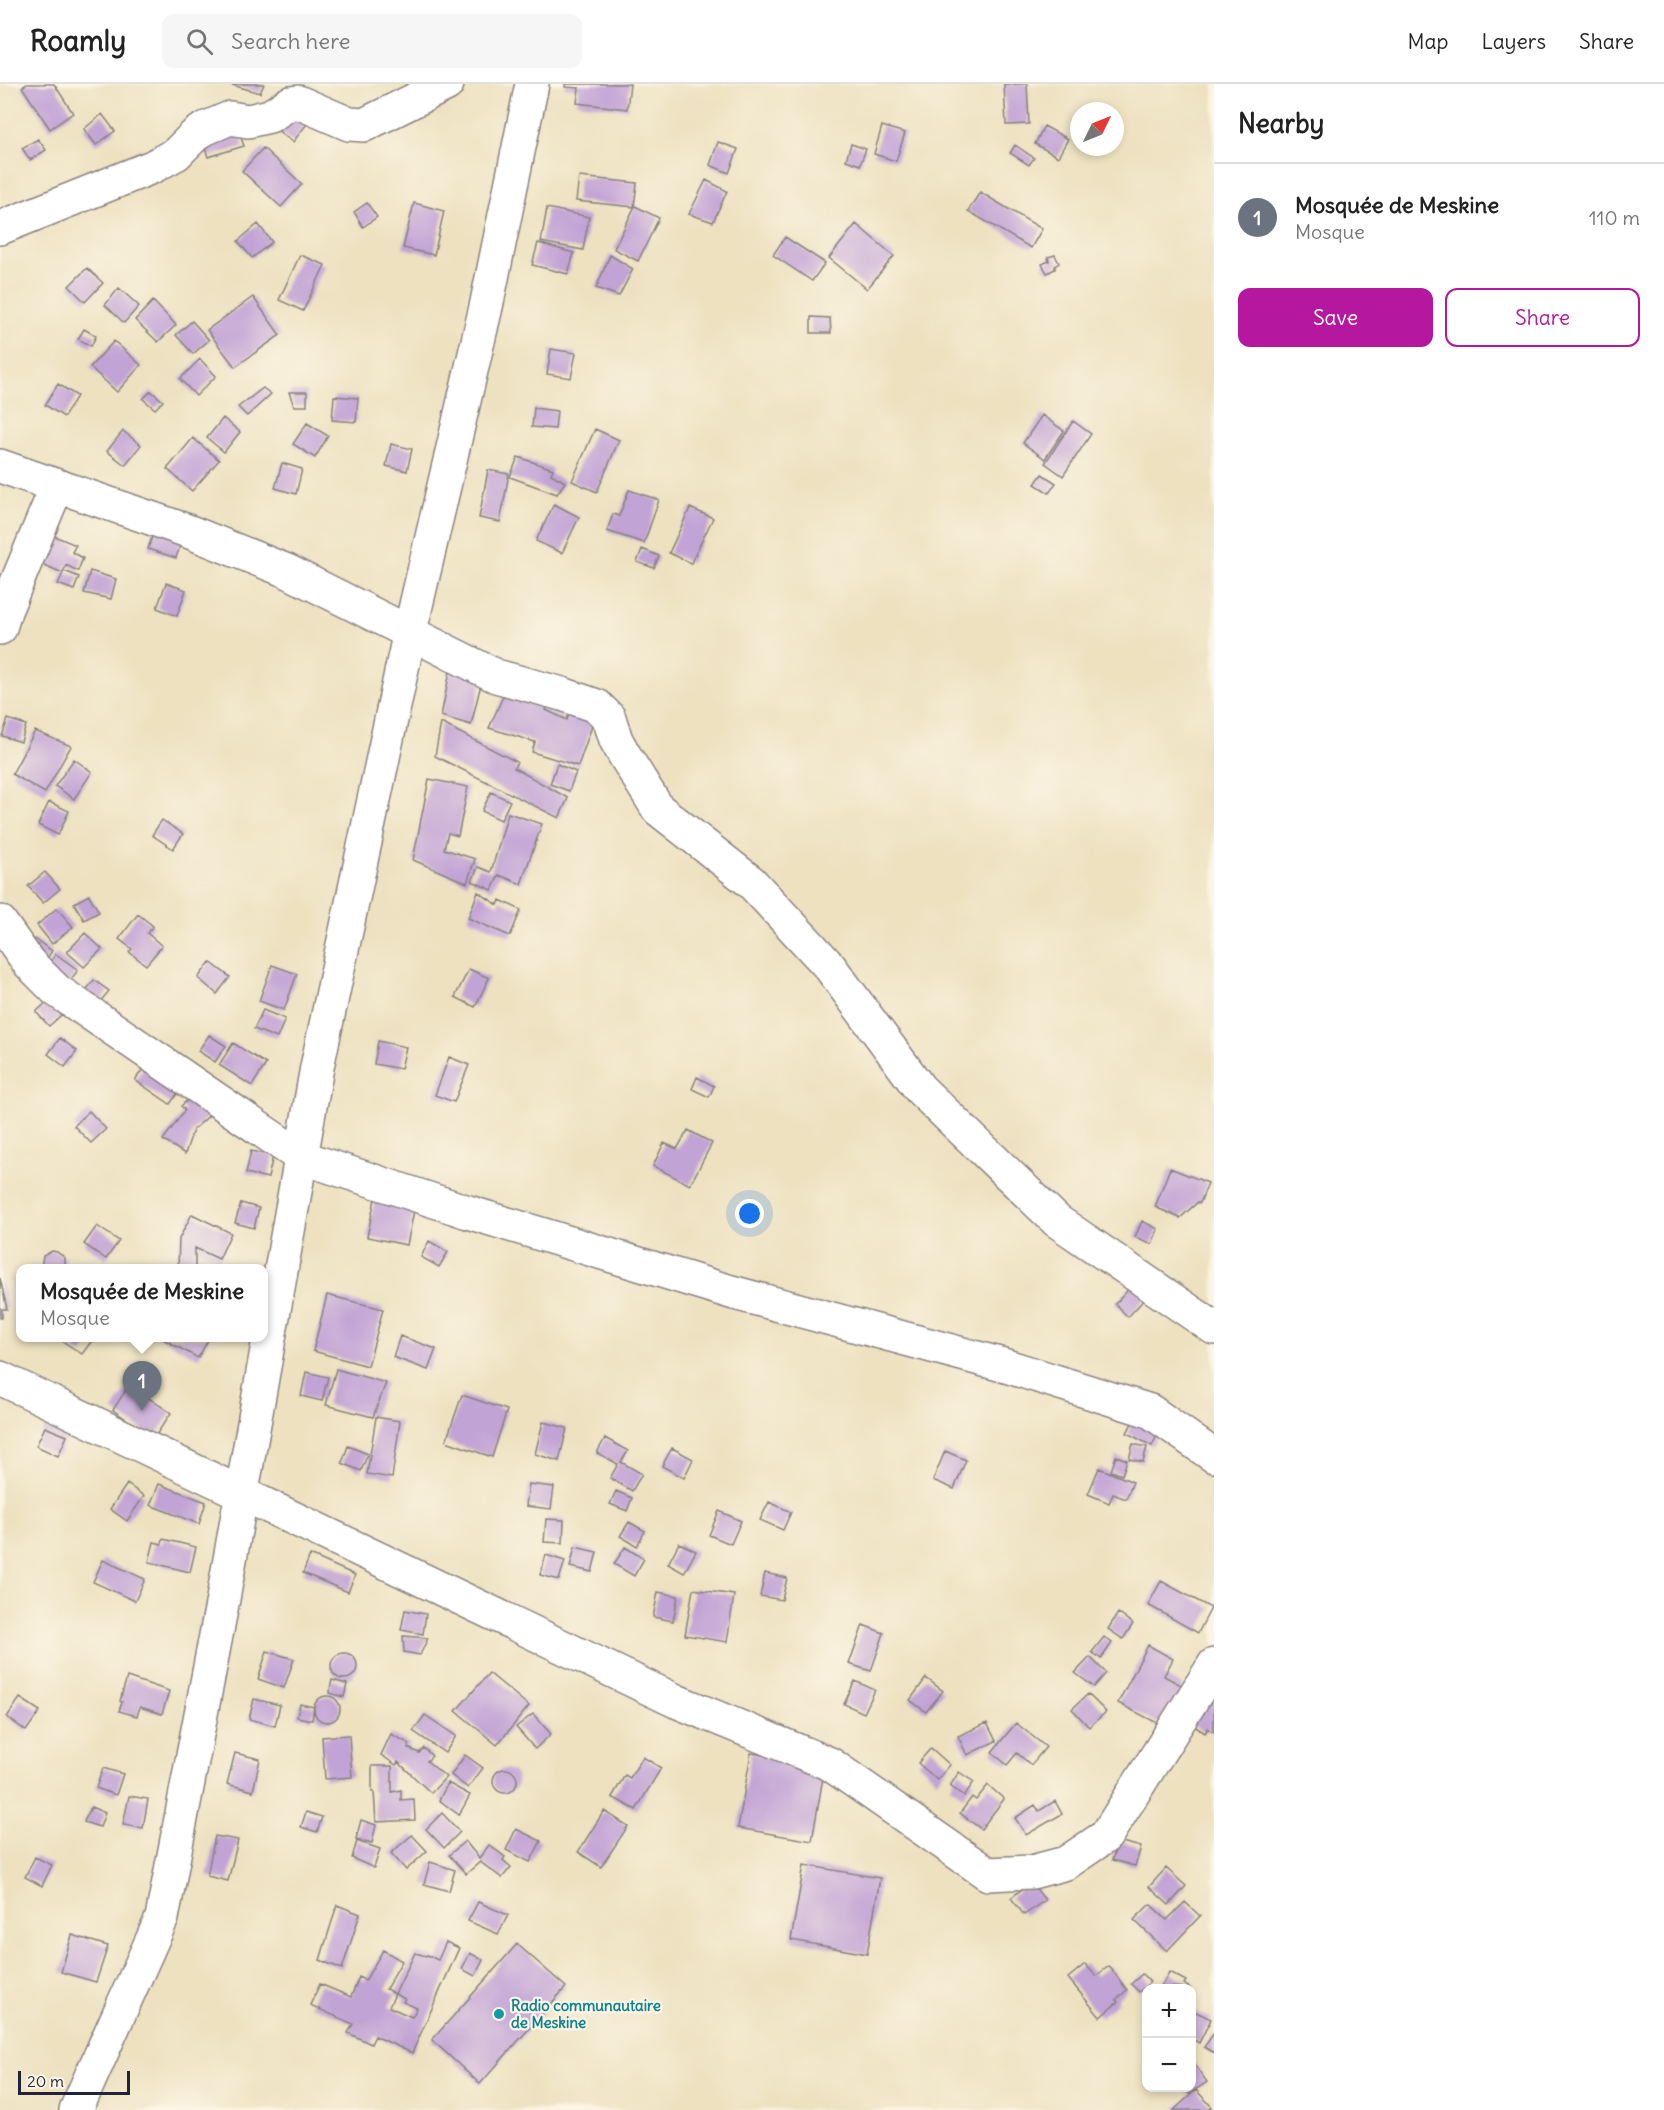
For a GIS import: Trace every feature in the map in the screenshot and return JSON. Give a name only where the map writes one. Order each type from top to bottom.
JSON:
[{"type":"street","points":[[0,228],[152,167],[176,154],[204,129],[230,118],[248,121],[270,116],[290,103],[298,102],[349,124],[364,125],[447,84]]},
{"type":"street","points":[[76,2110],[162,1918],[241,1495],[317,1067],[410,631],[486,307],[532,84]]},
{"type":"street","points":[[0,466],[185,530],[287,571],[496,676],[597,706],[609,718],[616,740],[658,809],[751,882],[767,899],[830,967],[920,1089],[1057,1221],[1214,1328]]},
{"type":"street","points":[[0,628],[57,486]]},
{"type":"street","points":[[0,922],[29,963],[56,990],[302,1157],[468,1212],[731,1292],[1003,1365],[1150,1411],[1214,1456]]},
{"type":"street","points":[[0,1378],[676,1701],[830,1764],[988,1874],[1032,1872],[1066,1863],[1106,1836],[1214,1665]]},
{"type":"building","points":[[27,84],[54,84],[73,113],[50,129],[22,87]]},
{"type":"building","points":[[229,84],[264,84],[260,93]]},
{"type":"building","points":[[565,84],[630,84],[627,109],[577,103],[579,88],[565,87]]},
{"type":"building","points":[[1004,84],[1027,84],[1029,124],[1006,125]]},
{"type":"building","points":[[291,105],[310,120],[293,142],[273,127]]},
{"type":"building","points":[[102,114],[115,131],[96,145],[84,129]]},
{"type":"building","points":[[235,122],[244,146],[208,157],[201,137]]},
{"type":"building","points":[[882,126],[905,133],[896,161],[874,154]]},
{"type":"building","points":[[1044,126],[1068,139],[1058,157],[1035,144]]},
{"type":"building","points":[[38,139],[46,150],[30,160],[22,148]]},
{"type":"building","points":[[718,142],[738,149],[729,173],[710,165]]},
{"type":"building","points":[[851,144],[866,149],[860,165],[846,160]]},
{"type":"building","points":[[1015,145],[1034,158],[1029,165],[1010,153]]},
{"type":"building","points":[[263,148],[302,184],[281,207],[242,171]]},
{"type":"building","points":[[579,177],[637,183],[634,207],[576,201]]},
{"type":"building","points":[[706,180],[727,191],[713,222],[689,214]]},
{"type":"building","points":[[980,192],[1042,229],[1031,248],[968,211]]},
{"type":"building","points":[[367,203],[377,217],[363,227],[354,212]]},
{"type":"building","points":[[414,203],[444,211],[434,255],[403,248]]},
{"type":"building","points":[[635,206],[659,218],[638,261],[614,249]]},
{"type":"building","points":[[547,208],[589,217],[583,250],[541,242]]},
{"type":"building","points":[[258,224],[272,242],[252,258],[238,241]]},
{"type":"building","points":[[856,224],[894,256],[867,289],[829,258]]},
{"type":"building","points":[[785,237],[825,263],[812,281],[773,255]]},
{"type":"building","points":[[538,243],[574,253],[568,274],[532,265]]},
{"type":"building","points":[[300,255],[325,265],[303,311],[279,300]]},
{"type":"building","points":[[610,255],[633,269],[619,296],[596,288]]},
{"type":"building","points":[[1055,255],[1059,263],[1055,269],[1047,273],[1042,264],[1049,261],[1048,257]]},
{"type":"building","points":[[87,268],[103,283],[85,302],[69,286]]},
{"type":"building","points":[[119,288],[139,306],[124,323],[105,305]]},
{"type":"building","points":[[253,297],[280,335],[235,367],[207,330]]},
{"type":"building","points":[[153,301],[176,325],[158,342],[135,320]]},
{"type":"building","points":[[811,317],[830,318],[831,333],[811,333]]},
{"type":"building","points":[[192,321],[209,340],[193,354],[176,335]]},
{"type":"building","points":[[84,329],[96,336],[91,346],[78,339]]},
{"type":"building","points":[[114,341],[141,365],[117,392],[90,367]]},
{"type":"building","points":[[551,349],[576,353],[571,378],[547,374]]},
{"type":"building","points":[[200,359],[216,376],[196,396],[180,379]]},
{"type":"building","points":[[58,384],[77,396],[64,417],[45,405]]},
{"type":"building","points":[[263,388],[271,394],[247,416],[238,407]]},
{"type":"building","points":[[151,391],[163,401],[155,409],[143,399]]},
{"type":"building","points":[[289,392],[307,392],[307,406],[294,406]]},
{"type":"building","points":[[334,396],[358,398],[356,422],[332,420]]},
{"type":"building","points":[[534,408],[557,411],[555,429],[532,427]]},
{"type":"building","points":[[1042,415],[1064,431],[1045,459],[1023,443]]},
{"type":"building","points":[[223,418],[240,432],[224,452],[207,438]]},
{"type":"building","points":[[1073,421],[1091,434],[1063,476],[1045,463]]},
{"type":"building","points":[[307,423],[328,436],[315,458],[293,444]]},
{"type":"building","points":[[595,429],[619,440],[597,492],[572,481]]},
{"type":"building","points":[[123,431],[141,445],[125,465],[107,451]]},
{"type":"building","points":[[193,438],[219,460],[192,491],[167,469]]},
{"type":"building","points":[[391,444],[412,449],[407,471],[386,466]]},
{"type":"building","points":[[518,457],[553,469],[551,474],[565,482],[557,494],[510,477]]},
{"type":"building","points":[[282,463],[302,469],[296,494],[275,488]]},
{"type":"building","points":[[488,470],[509,474],[500,522],[479,518]]},
{"type":"building","points":[[1042,474],[1056,483],[1049,493],[1035,484]]},
{"type":"building","points":[[629,490],[659,500],[644,543],[607,531],[613,514],[619,516]]},
{"type":"building","points":[[554,504],[579,517],[562,553],[536,541]]},
{"type":"building","points":[[690,508],[713,518],[691,563],[669,553]]},
{"type":"building","points":[[155,527],[183,536],[176,558],[148,549]]},
{"type":"building","points":[[52,535],[76,545],[72,552],[83,558],[78,571],[66,565],[63,573],[39,563]]},
{"type":"building","points":[[642,549],[659,556],[654,568],[637,562]]},
{"type":"building","points":[[64,571],[79,577],[74,590],[58,584]]},
{"type":"building","points":[[90,571],[116,579],[111,599],[84,593]]},
{"type":"building","points":[[166,583],[186,590],[177,616],[157,608]]},
{"type":"building","points":[[451,666],[483,676],[471,725],[441,716]]},
{"type":"building","points":[[508,685],[550,699],[546,710],[567,720],[574,699],[598,709],[578,766],[532,752],[535,742],[489,728]]},
{"type":"building","points":[[8,719],[26,725],[21,742],[2,736]]},
{"type":"building","points":[[441,723],[517,762],[514,768],[568,798],[559,818],[435,756]]},
{"type":"building","points":[[35,731],[71,746],[45,793],[12,774]]},
{"type":"building","points":[[74,759],[92,772],[74,799],[55,786]]},
{"type":"building","points":[[557,764],[576,772],[569,791],[550,784]]},
{"type":"building","points":[[429,779],[468,787],[458,836],[448,833],[444,849],[475,859],[467,883],[413,860]]},
{"type":"building","points":[[491,792],[510,801],[501,820],[482,811]]},
{"type":"building","points":[[49,802],[69,811],[58,835],[38,825]]},
{"type":"building","points":[[508,813],[542,824],[521,884],[499,875],[492,890],[472,881],[478,867],[491,872]]},
{"type":"building","points":[[162,820],[183,834],[173,849],[152,835]]},
{"type":"building","points":[[45,872],[60,889],[43,903],[28,886]]},
{"type":"building","points":[[478,892],[498,905],[500,900],[521,910],[510,936],[468,918]]},
{"type":"building","points":[[89,895],[99,912],[84,920],[74,903]]},
{"type":"building","points":[[57,908],[73,927],[52,944],[37,925]]},
{"type":"building","points":[[138,914],[153,926],[147,933],[162,946],[146,965],[129,952],[132,949],[119,939]]},
{"type":"building","points":[[85,933],[102,949],[84,967],[67,952]]},
{"type":"building","points":[[35,939],[52,951],[41,967],[24,954]]},
{"type":"building","points":[[56,954],[78,970],[65,988],[43,972]]},
{"type":"building","points":[[210,962],[230,977],[217,994],[198,978]]},
{"type":"building","points":[[272,965],[297,974],[284,1010],[259,1001]]},
{"type":"building","points":[[469,969],[489,978],[475,1007],[455,997]]},
{"type":"building","points":[[94,980],[109,991],[94,1009],[80,998]]},
{"type":"building","points":[[52,997],[66,1011],[49,1026],[36,1012]]},
{"type":"building","points":[[263,1010],[285,1019],[277,1038],[254,1029]]},
{"type":"building","points":[[209,1035],[226,1046],[215,1062],[198,1051]]},
{"type":"building","points":[[60,1038],[77,1051],[65,1067],[48,1054]]},
{"type":"building","points":[[378,1041],[406,1047],[401,1069],[374,1064]]},
{"type":"building","points":[[233,1043],[266,1064],[252,1086],[219,1065]]},
{"type":"building","points":[[449,1057],[469,1065],[454,1102],[435,1095]]},
{"type":"building","points":[[147,1063],[182,1087],[170,1104],[135,1080]]},
{"type":"building","points":[[697,1077],[714,1086],[709,1097],[692,1089]]},
{"type":"building","points":[[195,1094],[212,1113],[193,1130],[185,1154],[163,1140],[185,1110],[181,1106]]},
{"type":"building","points":[[89,1111],[106,1129],[91,1143],[74,1126]]},
{"type":"building","points":[[688,1130],[712,1143],[690,1185],[653,1166],[664,1143],[677,1149]]},
{"type":"building","points":[[251,1151],[273,1156],[268,1178],[246,1173]]},
{"type":"building","points":[[1170,1168],[1208,1183],[1200,1203],[1198,1202],[1180,1218],[1155,1207]]},
{"type":"building","points":[[376,1194],[416,1201],[407,1245],[367,1237]]},
{"type":"building","points":[[241,1203],[259,1208],[254,1228],[235,1223]]},
{"type":"building","points":[[192,1214],[231,1233],[219,1259],[195,1248],[195,1264],[178,1264],[179,1239]]},
{"type":"building","points":[[1142,1221],[1158,1229],[1152,1244],[1135,1237]]},
{"type":"building","points":[[97,1226],[119,1241],[106,1259],[84,1244]]},
{"type":"building","points":[[429,1241],[448,1252],[439,1267],[421,1257]]},
{"type":"building","points":[[52,1251],[57,1252],[65,1258],[65,1264],[42,1264],[43,1256]]},
{"type":"building","points":[[0,1278],[7,1309],[2,1309],[2,1318],[0,1318]]},
{"type":"building","points":[[1138,1279],[1151,1292],[1128,1317],[1115,1304]]},
{"type":"building","points":[[327,1295],[383,1309],[368,1366],[313,1351]]},
{"type":"building","points":[[400,1336],[436,1349],[428,1370],[393,1357]]},
{"type":"building","points":[[64,1342],[91,1342],[82,1354]]},
{"type":"building","points":[[168,1342],[207,1342],[198,1358]]},
{"type":"building","points":[[336,1369],[386,1383],[373,1417],[326,1405]]},
{"type":"building","points":[[306,1372],[328,1377],[322,1401],[301,1396]]},
{"type":"building","points":[[129,1385],[171,1413],[154,1438],[113,1410]]},
{"type":"building","points":[[462,1395],[507,1410],[492,1457],[446,1441]]},
{"type":"building","points":[[1137,1413],[1162,1425],[1152,1446],[1127,1433]]},
{"type":"building","points":[[376,1417],[400,1421],[392,1478],[367,1474]]},
{"type":"building","points":[[543,1422],[567,1428],[559,1461],[535,1454]]},
{"type":"building","points":[[45,1427],[67,1436],[58,1456],[36,1446]]},
{"type":"building","points":[[605,1438],[628,1451],[621,1462],[642,1474],[632,1491],[610,1478],[618,1464],[597,1453]]},
{"type":"building","points":[[1133,1444],[1147,1447],[1143,1462],[1129,1459]]},
{"type":"building","points":[[348,1446],[368,1454],[361,1471],[342,1463]]},
{"type":"building","points":[[672,1448],[693,1459],[684,1478],[662,1466]]},
{"type":"building","points":[[945,1451],[966,1460],[954,1489],[933,1480]]},
{"type":"building","points":[[1116,1456],[1127,1460],[1122,1475],[1111,1471]]},
{"type":"building","points":[[1099,1468],[1133,1482],[1126,1499],[1113,1494],[1109,1503],[1088,1494]]},
{"type":"building","points":[[127,1484],[144,1496],[127,1521],[110,1509]]},
{"type":"building","points":[[159,1484],[206,1502],[199,1524],[150,1505]]},
{"type":"building","points":[[529,1484],[554,1487],[551,1509],[526,1506]]},
{"type":"building","points":[[616,1491],[632,1498],[627,1511],[610,1504]]},
{"type":"building","points":[[769,1502],[791,1512],[783,1530],[760,1520]]},
{"type":"building","points":[[719,1511],[741,1521],[731,1544],[709,1535]]},
{"type":"building","points":[[546,1519],[564,1520],[563,1543],[544,1542]]},
{"type":"building","points":[[629,1522],[645,1531],[637,1546],[620,1536]]},
{"type":"building","points":[[163,1539],[196,1547],[190,1572],[149,1562],[154,1542],[162,1544]]},
{"type":"building","points":[[679,1543],[696,1551],[684,1573],[668,1564]]},
{"type":"building","points":[[575,1547],[597,1552],[592,1572],[570,1567]]},
{"type":"building","points":[[625,1547],[644,1559],[634,1576],[614,1564]]},
{"type":"building","points":[[310,1555],[355,1575],[348,1592],[303,1573]]},
{"type":"building","points":[[546,1555],[565,1561],[559,1580],[540,1575]]},
{"type":"building","points":[[103,1560],[145,1579],[135,1601],[93,1582]]},
{"type":"building","points":[[765,1573],[787,1578],[782,1600],[760,1596]]},
{"type":"building","points":[[1161,1581],[1211,1608],[1198,1633],[1148,1605]]},
{"type":"building","points":[[693,1589],[734,1595],[727,1642],[685,1635]]},
{"type":"building","points":[[658,1592],[678,1596],[673,1621],[653,1617]]},
{"type":"building","points":[[405,1610],[426,1614],[423,1634],[401,1630]]},
{"type":"building","points":[[1118,1613],[1133,1624],[1123,1639],[1108,1629]]},
{"type":"building","points":[[863,1625],[884,1633],[871,1671],[849,1664]]},
{"type":"building","points":[[403,1636],[428,1638],[420,1655],[404,1652]]},
{"type":"building","points":[[1104,1637],[1112,1643],[1101,1659],[1092,1652]]},
{"type":"building","points":[[1148,1645],[1173,1659],[1164,1676],[1183,1686],[1163,1726],[1118,1703]]},
{"type":"building","points":[[267,1651],[294,1659],[284,1688],[258,1679]]},
{"type":"building","points":[[344,1653],[353,1657],[357,1666],[353,1675],[344,1679],[335,1675],[331,1666],[335,1657]]},
{"type":"building","points":[[1090,1657],[1106,1673],[1094,1687],[1075,1673]]},
{"type":"building","points":[[489,1673],[529,1706],[497,1745],[456,1711]]},
{"type":"building","points":[[1214,1673],[1214,1732],[1208,1728],[1205,1733],[1186,1721]]},
{"type":"building","points":[[127,1677],[169,1691],[162,1714],[140,1707],[137,1716],[119,1711]]},
{"type":"building","points":[[926,1678],[943,1691],[926,1712],[910,1700]]},
{"type":"building","points":[[332,1680],[347,1684],[344,1697],[329,1693]]},
{"type":"building","points":[[855,1681],[875,1690],[864,1713],[844,1704]]},
{"type":"building","points":[[1088,1694],[1106,1712],[1089,1727],[1072,1709]]},
{"type":"building","points":[[327,1696],[336,1700],[340,1709],[336,1718],[327,1722],[318,1718],[314,1709],[318,1700]]},
{"type":"building","points":[[20,1698],[40,1711],[26,1731],[7,1717]]},
{"type":"building","points":[[254,1699],[280,1705],[275,1726],[249,1719]]},
{"type":"building","points":[[300,1704],[314,1707],[312,1720],[297,1717]]},
{"type":"building","points":[[533,1714],[551,1734],[535,1749],[516,1727]]},
{"type":"building","points":[[425,1715],[456,1736],[445,1753],[413,1731]]},
{"type":"building","points":[[987,1723],[996,1741],[967,1755],[958,1736]]},
{"type":"building","points":[[1016,1723],[1046,1747],[1031,1765],[1017,1753],[1007,1765],[992,1752]]},
{"type":"building","points":[[391,1734],[410,1744],[408,1748],[419,1753],[424,1748],[432,1756],[427,1761],[446,1777],[431,1793],[398,1762],[396,1765],[381,1755]]},
{"type":"building","points":[[349,1735],[352,1777],[325,1779],[322,1737]]},
{"type":"building","points":[[931,1748],[950,1765],[937,1780],[918,1763]]},
{"type":"building","points":[[235,1753],[260,1759],[253,1791],[227,1784]]},
{"type":"building","points":[[751,1753],[825,1766],[812,1841],[738,1828]]},
{"type":"building","points":[[465,1755],[483,1768],[468,1788],[451,1775]]},
{"type":"building","points":[[643,1757],[661,1768],[636,1810],[612,1797],[625,1775],[630,1778]]},
{"type":"building","points":[[372,1766],[392,1766],[392,1792],[401,1790],[401,1800],[414,1799],[415,1820],[376,1822],[374,1792],[372,1792]]},
{"type":"building","points":[[103,1768],[123,1774],[116,1795],[96,1788]]},
{"type":"building","points":[[505,1769],[510,1770],[516,1776],[516,1786],[510,1792],[505,1793],[500,1792],[494,1786],[493,1781],[494,1776],[500,1770]]},
{"type":"building","points":[[959,1772],[974,1782],[964,1796],[950,1786]]},
{"type":"building","points":[[448,1783],[470,1795],[459,1815],[439,1800]]},
{"type":"building","points":[[988,1785],[1004,1799],[981,1829],[960,1813],[972,1797],[976,1800]]},
{"type":"building","points":[[129,1796],[148,1799],[143,1828],[123,1825]]},
{"type":"building","points":[[1055,1801],[1062,1814],[1026,1835],[1015,1818],[1035,1805],[1039,1811]]},
{"type":"building","points":[[91,1807],[105,1813],[100,1827],[84,1822]]},
{"type":"building","points":[[604,1811],[628,1826],[601,1867],[578,1852]]},
{"type":"building","points":[[306,1812],[322,1817],[317,1832],[301,1827]]},
{"type":"building","points":[[442,1813],[460,1832],[444,1848],[426,1829]]},
{"type":"building","points":[[361,1820],[376,1825],[372,1843],[356,1839]]},
{"type":"building","points":[[516,1829],[541,1841],[530,1862],[506,1850]]},
{"type":"building","points":[[412,1835],[427,1851],[406,1870],[391,1853]]},
{"type":"building","points":[[215,1836],[238,1840],[228,1881],[207,1876]]},
{"type":"building","points":[[357,1841],[380,1849],[374,1868],[352,1858]]},
{"type":"building","points":[[465,1841],[479,1858],[489,1845],[505,1857],[503,1860],[511,1867],[502,1878],[480,1862],[466,1874],[449,1855]]},
{"type":"building","points":[[1118,1841],[1141,1847],[1135,1866],[1112,1860]]},
{"type":"building","points":[[35,1857],[52,1865],[42,1886],[25,1877]]},
{"type":"building","points":[[430,1862],[455,1870],[449,1891],[424,1884]]},
{"type":"building","points":[[804,1865],[880,1878],[867,1954],[791,1940]]},
{"type":"building","points":[[1166,1868],[1186,1886],[1169,1905],[1149,1887]]},
{"type":"building","points":[[1031,1882],[1045,1900],[1024,1915],[1011,1898]]},
{"type":"building","points":[[478,1902],[508,1915],[498,1934],[468,1921]]},
{"type":"building","points":[[1185,1902],[1200,1916],[1167,1951],[1134,1920],[1150,1904],[1167,1920]]},
{"type":"building","points":[[337,1905],[360,1914],[342,1969],[320,1960]]},
{"type":"building","points":[[72,1935],[108,1946],[96,1982],[61,1972]]},
{"type":"building","points":[[446,1942],[459,1948],[412,2053],[375,2036],[371,2044],[348,2033],[353,2024],[310,2005],[320,1984],[351,1997],[359,1977],[365,1981],[383,1950],[402,1961],[386,1989],[395,1994],[415,1953],[438,1960]],"holes":[[[395,1994],[405,1999],[403,2002],[417,2008],[412,2017],[389,2007]]]},
{"type":"building","name":"Radio communautaire de Meskine","points":[[517,1944],[566,1987],[480,2084],[432,2040]]},
{"type":"building","points":[[470,1953],[483,1960],[475,1976],[462,1969]]},
{"type":"building","points":[[1085,1964],[1096,1976],[1109,1966],[1127,1990],[1116,2000],[1118,2002],[1100,2017],[1068,1978]]},
{"type":"building","points":[[1169,1972],[1186,1981],[1184,1984],[1163,1984]]},
{"type":"building","points":[[1142,1974],[1150,1982],[1142,1984],[1142,1989],[1139,1992],[1131,1984]]},
{"type":"building","points":[[1196,2012],[1211,2019],[1199,2043],[1196,2041]]},
{"type":"building","points":[[1214,2033],[1214,2053],[1204,2047]]},
{"type":"building","points":[[1196,2066],[1207,2082],[1196,2089]]},
{"type":"building","points":[[1196,2090],[1212,2107],[1208,2110],[1174,2110]]},
{"type":"place","name":"Mosquée de Meskine","points":[[142,1411]]},
{"type":"place","name":"Radio communautaire de Meskine","points":[[499,2014]]}]
